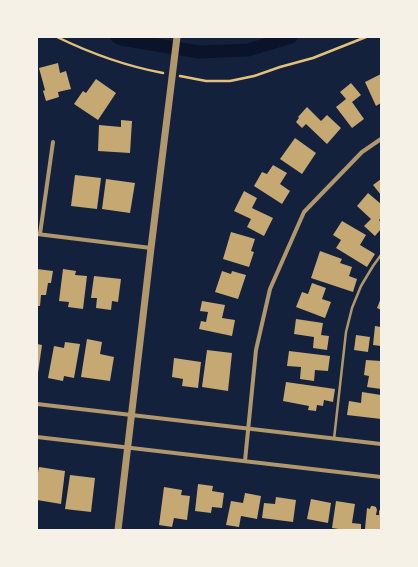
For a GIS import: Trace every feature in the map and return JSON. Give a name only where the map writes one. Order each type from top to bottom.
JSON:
[{"type":"street","points":[[118,530],[177,37]]},
{"type":"street","points":[[245,461],[256,350],[270,289],[304,212],[362,152],[381,139]]},
{"type":"street","points":[[53,142],[38,234],[151,248]]},
{"type":"street","points":[[37,404],[381,444]]},
{"type":"street","points":[[37,436],[381,477]]},
{"type":"lane","points":[[334,438],[346,332],[352,308],[361,286],[381,255]]},
{"type":"path","points":[[57,37],[103,58],[140,69],[206,81],[230,81],[254,76],[314,58],[366,37]]},
{"type":"building","points":[[58,63],[60,73],[66,71],[71,89],[58,92],[59,97],[46,101],[43,91],[45,90],[39,68]]},
{"type":"building","points":[[381,74],[381,103],[376,106],[365,82]]},
{"type":"building","points":[[96,79],[116,93],[98,120],[74,104],[83,91],[86,93]]},
{"type":"building","points":[[351,83],[361,95],[352,102],[364,119],[352,128],[336,107],[346,99],[340,92]]},
{"type":"building","points":[[307,107],[321,121],[327,115],[341,128],[327,144],[306,124],[302,128],[296,122],[299,118],[298,117]]},
{"type":"building","points":[[121,120],[132,121],[130,153],[98,151],[99,125],[121,127]]},
{"type":"building","points":[[295,138],[316,153],[302,174],[280,159]]},
{"type":"building","points":[[273,165],[287,173],[280,184],[290,191],[282,204],[254,186],[262,172],[267,174]]},
{"type":"building","points":[[75,175],[101,178],[97,209],[71,206]]},
{"type":"building","points":[[106,179],[135,183],[130,213],[102,209]]},
{"type":"building","points":[[381,179],[381,195],[373,185]]},
{"type":"building","points":[[244,191],[257,198],[252,208],[273,218],[264,236],[247,227],[251,219],[234,211]]},
{"type":"building","points":[[368,193],[381,204],[381,218],[379,220],[381,223],[381,229],[375,236],[364,226],[371,219],[357,206]]},
{"type":"building","points":[[342,221],[366,235],[360,245],[375,254],[367,267],[336,248],[341,240],[333,235]]},
{"type":"building","points":[[231,232],[255,239],[251,251],[254,252],[249,267],[223,259]]},
{"type":"building","points":[[320,251],[342,259],[340,263],[352,267],[349,276],[357,279],[353,292],[311,278]]},
{"type":"building","points":[[37,269],[53,271],[51,283],[48,283],[46,295],[41,295],[40,306],[37,306]]},
{"type":"building","points":[[63,269],[76,271],[75,275],[87,276],[83,309],[68,307],[69,302],[59,301]]},
{"type":"building","points":[[222,271],[231,274],[232,271],[246,275],[238,299],[215,292]]},
{"type":"building","points":[[94,276],[121,279],[118,302],[112,301],[111,310],[96,308],[97,298],[91,298]]},
{"type":"building","points":[[312,283],[326,288],[322,299],[331,302],[325,318],[296,307],[302,292],[308,294]]},
{"type":"building","points":[[381,298],[381,310],[377,308]]},
{"type":"building","points":[[202,301],[225,305],[222,318],[235,320],[232,336],[199,329],[201,321],[206,322],[208,312],[200,311]]},
{"type":"building","points":[[296,319],[323,323],[321,335],[329,336],[327,350],[313,348],[314,337],[294,334]]},
{"type":"building","points":[[375,326],[381,327],[381,346],[373,345]]},
{"type":"building","points":[[356,335],[370,337],[368,352],[354,350]]},
{"type":"building","points":[[87,339],[102,342],[100,354],[114,357],[110,381],[81,377]]},
{"type":"building","points":[[65,342],[80,344],[74,378],[64,376],[63,381],[48,378],[54,346],[64,348]]},
{"type":"building","points":[[37,344],[42,345],[38,373],[37,373]]},
{"type":"building","points":[[207,350],[232,353],[228,391],[202,387]]},
{"type":"building","points":[[289,351],[330,356],[328,371],[315,370],[314,381],[300,379],[301,367],[287,366]]},
{"type":"building","points":[[174,358],[201,362],[198,388],[182,386],[183,379],[172,377]]},
{"type":"building","points":[[366,360],[381,361],[381,389],[367,387],[369,376],[364,375]]},
{"type":"building","points":[[286,382],[335,389],[333,402],[324,400],[323,406],[317,405],[316,411],[308,410],[309,406],[283,401]]},
{"type":"building","points":[[362,392],[381,395],[381,419],[347,415],[349,401],[361,403]]},
{"type":"building","points":[[39,467],[65,471],[61,504],[37,500],[37,478]]},
{"type":"building","points":[[70,475],[95,478],[91,512],[65,509]]},
{"type":"building","points":[[198,484],[213,486],[212,491],[224,493],[222,508],[212,507],[211,513],[195,511]]},
{"type":"building","points":[[164,487],[182,490],[181,495],[190,496],[187,520],[174,518],[172,527],[159,525]]},
{"type":"building","points":[[245,493],[261,496],[257,519],[241,516],[239,527],[226,525],[231,501],[243,503]]},
{"type":"building","points":[[276,497],[296,500],[293,522],[262,518],[264,503],[275,504]]},
{"type":"building","points":[[311,499],[331,503],[328,523],[307,519]]},
{"type":"building","points":[[336,501],[355,504],[352,523],[361,524],[361,530],[332,528]]},
{"type":"building","points":[[371,506],[376,507],[376,515],[379,515],[381,508],[381,530],[365,529],[367,508],[370,509]]},
{"type":"waterway","points":[[117,37],[121,39],[199,52],[248,50],[291,37]]}]
